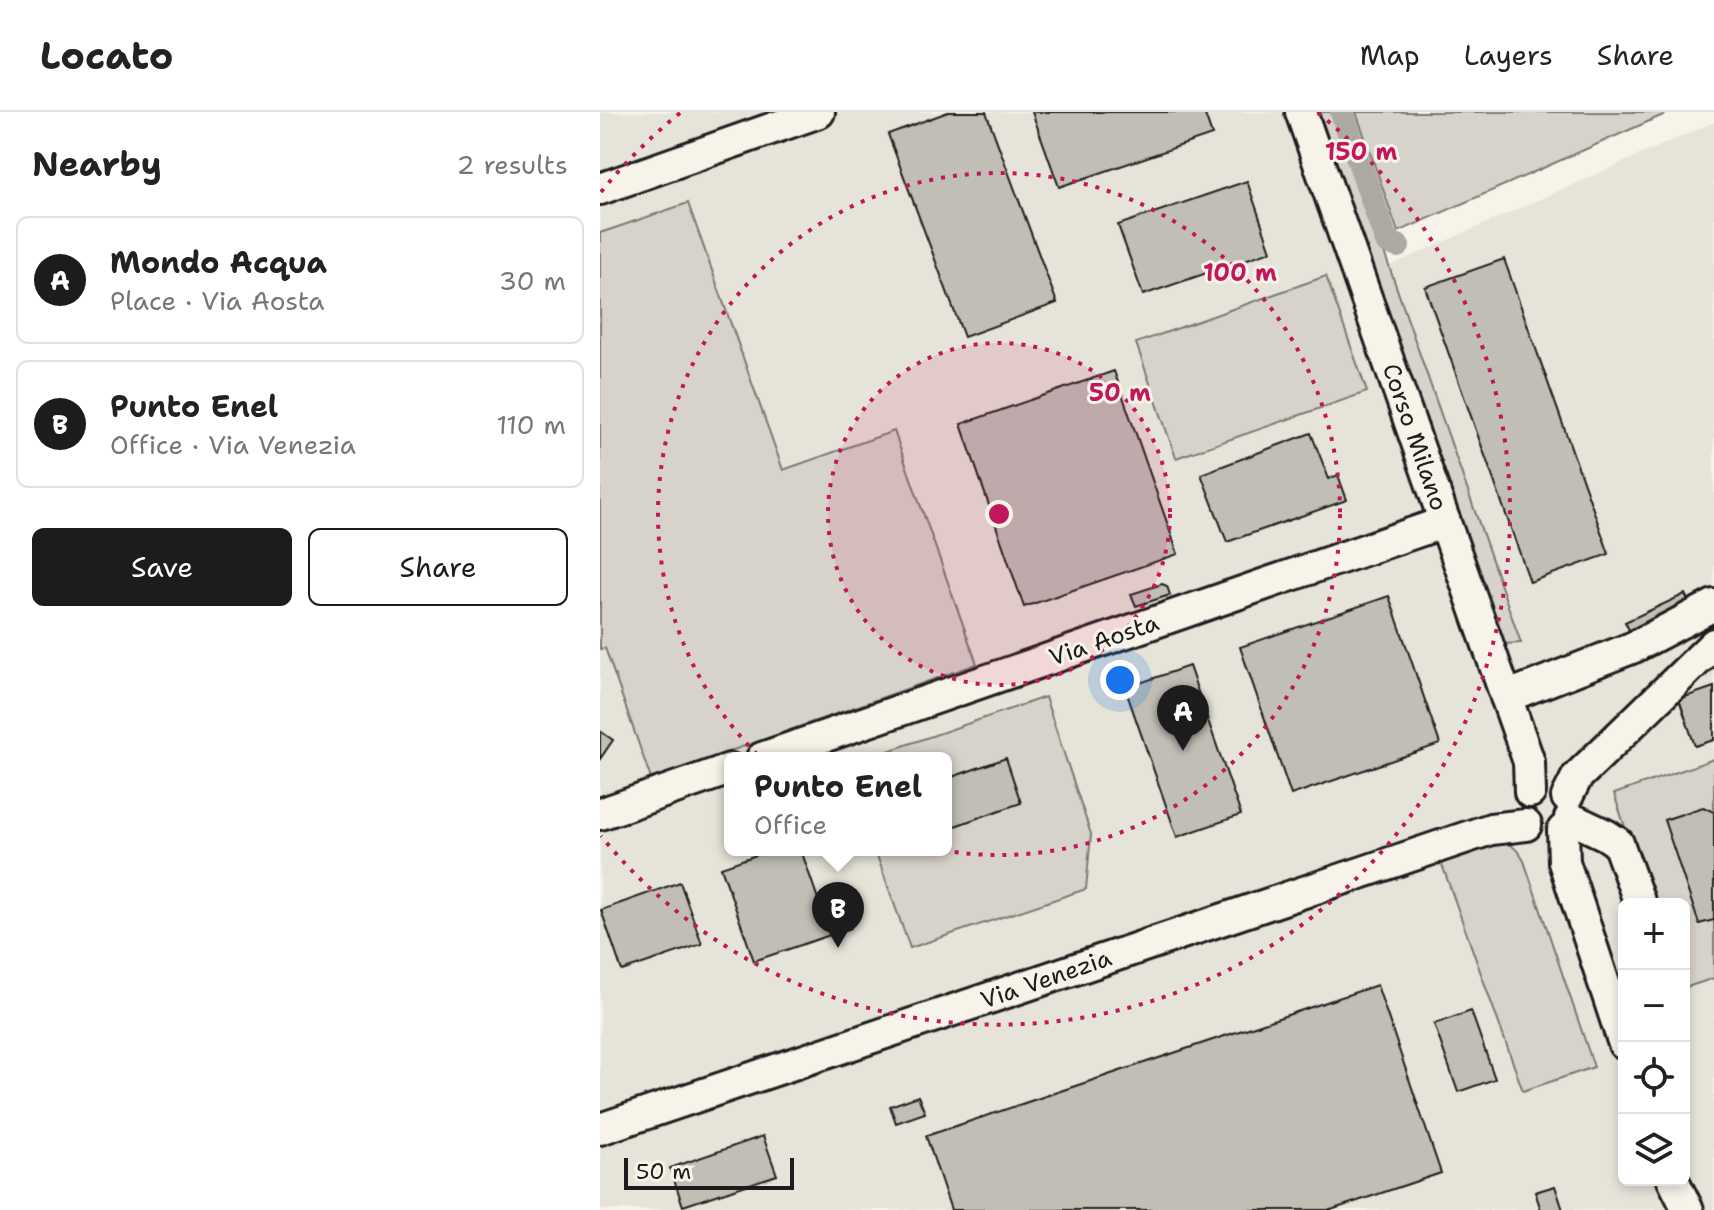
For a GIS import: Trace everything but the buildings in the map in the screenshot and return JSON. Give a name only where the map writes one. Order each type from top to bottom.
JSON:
[{"type":"street","points":[[600,189],[819,112]]},
{"type":"street","name":"Corso Milano","points":[[1301,112],[1546,812]]},
{"type":"street","name":"Via Aosta","points":[[779,752],[1445,522]]},
{"type":"street","points":[[1506,697],[1634,647],[1714,605]]},
{"type":"street","points":[[1546,812],[1577,777],[1714,644]]},
{"type":"street","points":[[600,814],[724,771]]},
{"type":"street","points":[[1546,812],[1623,1042]]},
{"type":"street","points":[[1546,812],[1606,835],[1618,843],[1638,898]]},
{"type":"street","name":"Via Venezia","points":[[600,1129],[1546,812]]},
{"type":"street","points":[[1676,1186],[1688,1210]]},
{"type":"shaded area","points":[[600,112],[1319,112],[1376,272],[1714,122],[1714,1210],[600,1210]]},
{"type":"shaded area","points":[[1319,112],[1335,112],[1521,643],[1503,644]]},
{"type":"shaded area","points":[[1356,112],[1670,112],[1398,232]]},
{"type":"shaded area","points":[[688,203],[783,470],[894,431],[977,664],[651,779],[605,648],[600,649],[600,233]]},
{"type":"shaded area","points":[[1326,276],[1367,392],[1176,458],[1136,343]]},
{"type":"shaded area","points":[[1045,697],[1091,834],[1086,889],[910,948],[877,856],[952,856],[952,752],[885,752]]},
{"type":"shaded area","points":[[1714,759],[1714,978],[1690,986],[1690,898],[1649,898],[1614,794]]},
{"type":"shaded area","points":[[1492,841],[1511,846],[1524,861],[1594,1067],[1523,1091],[1440,859]]},
{"type":"waterway","points":[[1342,112],[1387,242],[1398,246]]},
{"type":"place","name":"Mondo Acqua","points":[[1183,751]]},
{"type":"place","name":"Punto Enel","points":[[838,948]]}]
